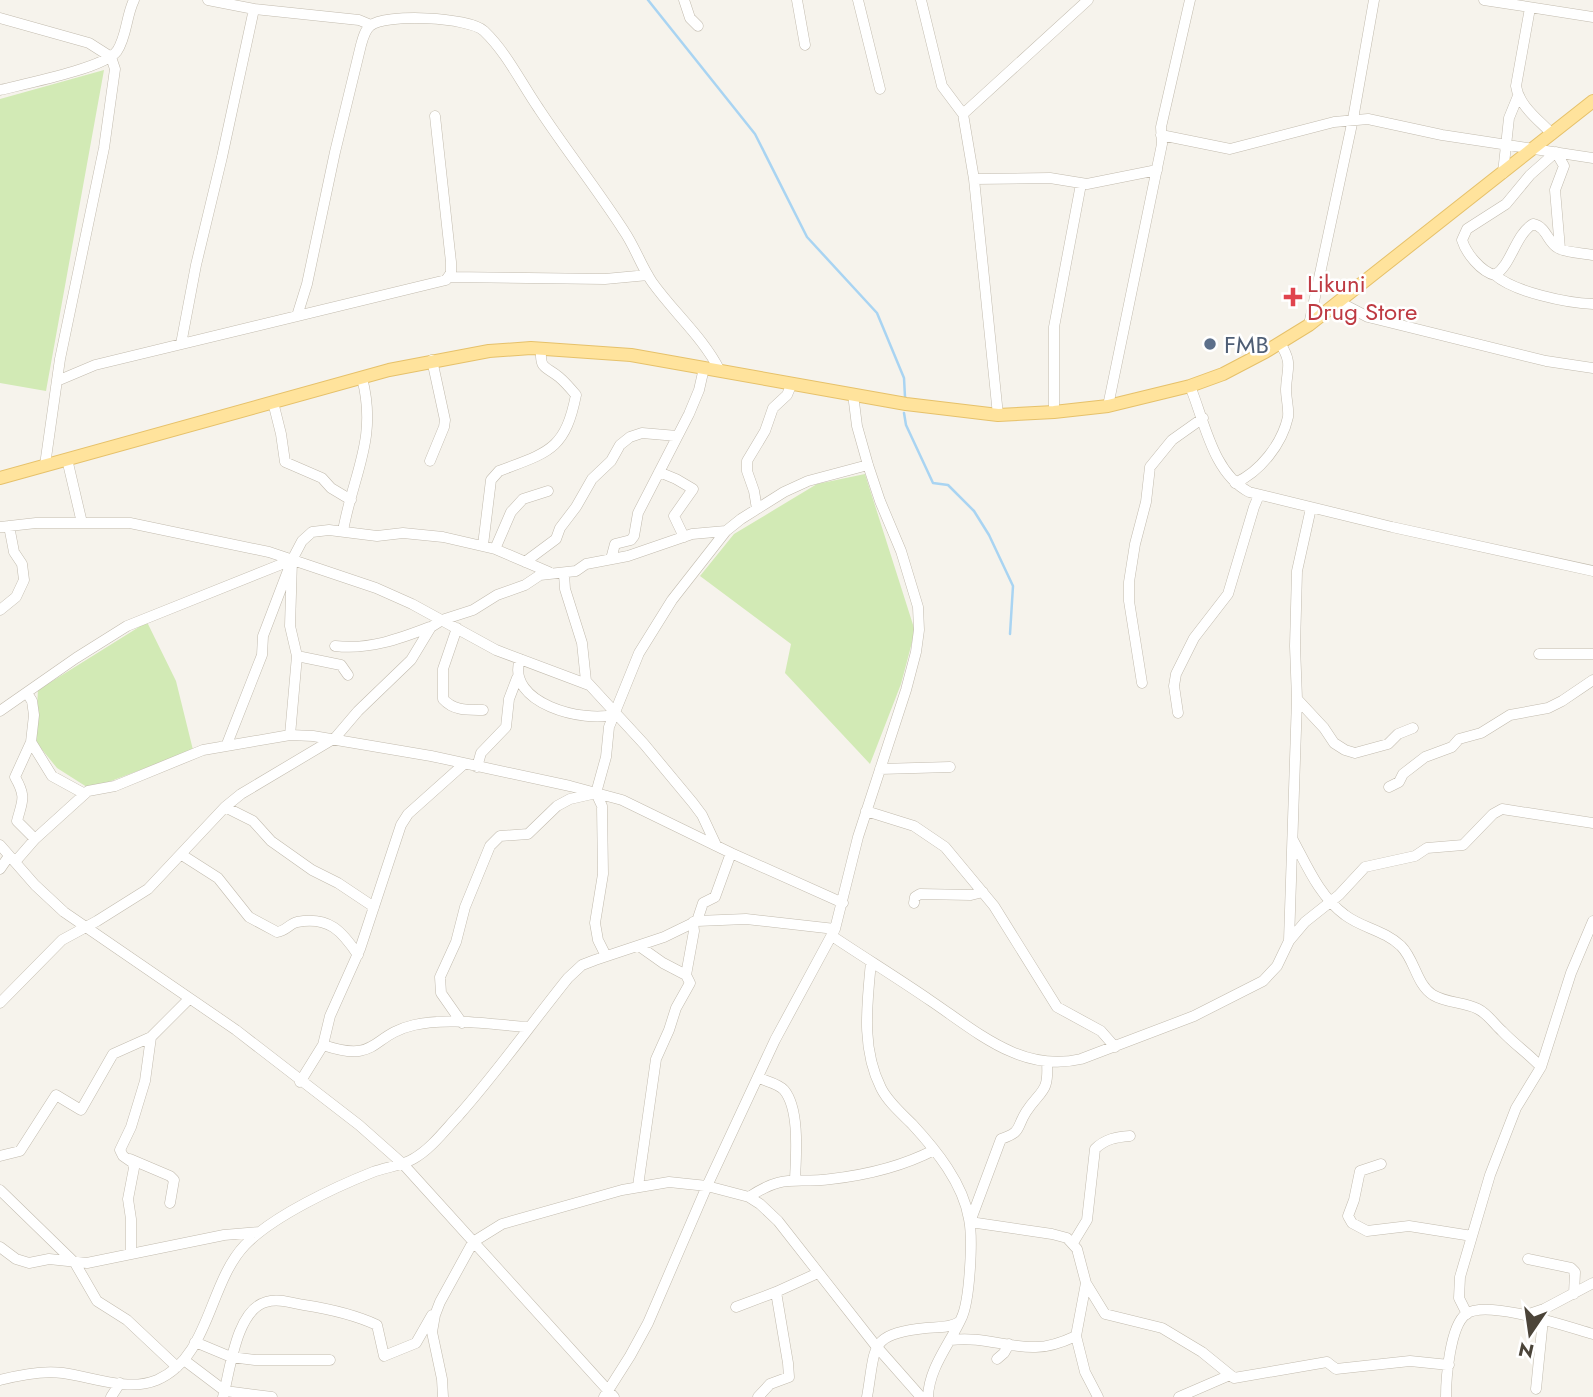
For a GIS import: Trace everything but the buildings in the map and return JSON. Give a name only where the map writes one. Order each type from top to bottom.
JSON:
[{"type":"main road","points":[[0,478],[362,378],[432,360],[489,351],[541,348],[631,355],[906,404],[998,415],[1108,405],[1190,386],[1223,374],[1309,325],[1593,101]]},
{"type":"street","points":[[0,90],[89,66],[111,57],[121,41],[134,0]]},
{"type":"street","points":[[208,0],[254,9],[359,20],[371,24],[405,19],[450,19],[471,23],[483,30],[505,55],[543,116],[613,213],[648,275],[711,353],[720,371]]},
{"type":"street","points":[[684,0],[690,18],[698,26]]},
{"type":"street","points":[[797,0],[806,45]]},
{"type":"street","points":[[858,0],[880,89]]},
{"type":"street","points":[[921,0],[942,86],[963,114],[974,179],[998,415]]},
{"type":"street","points":[[963,114],[1088,0]]},
{"type":"street","points":[[1108,405],[1190,0]]},
{"type":"street","points":[[1309,325],[1353,119],[1374,0]]},
{"type":"street","points":[[1484,0],[1593,17]]},
{"type":"street","points":[[1502,174],[1508,118],[1517,96],[1517,74],[1530,8]]},
{"type":"street","points":[[181,344],[196,265],[254,9]]},
{"type":"street","points":[[0,18],[96,47],[111,57],[115,69],[104,148],[57,381],[46,465]]},
{"type":"street","points":[[297,316],[307,284],[361,45],[371,24]]},
{"type":"street","points":[[1517,96],[1552,134]]},
{"type":"street","points":[[435,116],[452,262],[449,277]]},
{"type":"street","points":[[1161,135],[1230,149],[1353,119],[1368,119],[1443,135],[1593,158]]},
{"type":"street","points":[[1556,152],[1564,166],[1555,190],[1560,249]]},
{"type":"street","points":[[1556,152],[1530,175],[1506,204],[1479,219],[1463,234],[1464,246],[1486,272],[1501,281],[1568,303],[1593,304]]},
{"type":"street","points":[[974,179],[1049,178],[1081,184],[1157,170]]},
{"type":"street","points":[[1054,412],[1054,327],[1081,184]]},
{"type":"street","points":[[1495,275],[1502,270],[1510,253],[1533,224],[1543,229],[1560,249],[1593,255]]},
{"type":"street","points":[[57,381],[95,365],[441,282],[449,277],[605,279],[648,275]]},
{"type":"street","points":[[1339,302],[1357,313],[1394,324],[1546,361],[1593,368]]},
{"type":"street","points":[[1235,483],[1249,477],[1259,467],[1282,435],[1288,417],[1286,393],[1289,359],[1280,343]]},
{"type":"street","points":[[483,545],[491,480],[494,475],[552,448],[561,440],[572,415],[576,395],[559,377],[544,368],[541,348]]},
{"type":"street","points":[[430,461],[445,419],[432,360]]},
{"type":"street","points":[[611,559],[615,544],[631,540],[634,536],[638,513],[696,397],[704,368]]},
{"type":"street","points":[[343,531],[362,464],[368,430],[368,409],[362,378]]},
{"type":"street","points":[[757,509],[747,461],[765,431],[773,408],[787,395],[792,383]]},
{"type":"street","points":[[1190,386],[1219,462],[1235,483],[1259,495],[1593,571]]},
{"type":"street","points":[[0,845],[55,904],[236,1030],[359,1125],[403,1164],[609,1395],[655,1308],[707,1186],[775,1040],[834,932],[866,811],[916,652],[918,607],[901,551],[868,466],[857,426],[853,394]]},
{"type":"street","points":[[273,402],[285,462],[322,478],[331,488],[351,500]]},
{"type":"street","points":[[1142,683],[1129,601],[1129,582],[1146,502],[1147,479],[1150,467],[1161,451],[1203,418]]},
{"type":"street","points":[[525,562],[556,539],[560,528],[592,479],[611,461],[620,445],[642,433],[677,436]]},
{"type":"street","points":[[67,459],[82,523]]},
{"type":"street","points":[[606,956],[598,940],[596,923],[603,863],[602,806],[596,793],[606,757],[609,727],[639,653],[672,600],[726,531],[784,492],[808,481],[868,466]]},
{"type":"street","points":[[659,472],[676,478],[693,489],[674,516],[684,537]]},
{"type":"street","points":[[495,549],[510,512],[523,499],[548,491]]},
{"type":"street","points":[[1178,713],[1174,686],[1176,674],[1194,638],[1228,594],[1259,495]]},
{"type":"street","points":[[1289,941],[1297,699],[1297,571],[1311,508]]},
{"type":"street","points":[[0,610],[16,597],[24,580],[22,564],[4,526],[144,524],[269,552],[376,588],[496,650],[589,685]]},
{"type":"street","points":[[227,744],[262,655],[263,636],[292,560],[302,541],[312,532],[343,531],[377,536],[395,533],[424,535],[483,545],[550,572],[564,574],[576,571],[586,564],[628,556],[692,534],[726,531]]},
{"type":"street","points":[[290,734],[297,656],[290,626],[292,560]]},
{"type":"street","points":[[0,711],[127,626],[292,560]]},
{"type":"street","points":[[335,646],[360,647],[380,644],[430,627],[473,610],[497,595],[550,572]]},
{"type":"street","points":[[564,574],[565,589],[582,643],[584,675],[589,685],[693,803],[717,846]]},
{"type":"street","points":[[0,1003],[62,940],[148,889],[225,807],[252,787],[335,738],[358,711],[411,660],[430,627]]},
{"type":"street","points":[[457,628],[443,670],[443,699],[450,707],[483,710]]},
{"type":"street","points":[[1539,654],[1593,654]]},
{"type":"street","points":[[297,656],[341,665],[348,676]]},
{"type":"street","points":[[477,767],[481,754],[506,727],[509,699],[517,678],[516,669],[520,659]]},
{"type":"street","points":[[517,678],[525,690],[536,699],[562,710],[592,717],[616,715]]},
{"type":"street","points":[[1390,787],[1425,757],[1452,747],[1459,739],[1480,733],[1510,715],[1548,708],[1593,680]]},
{"type":"street","points":[[27,693],[32,701],[34,715],[31,742],[15,777],[23,797],[23,808],[17,821],[35,839]]},
{"type":"street","points":[[1297,699],[1334,743],[1355,753],[1388,744],[1398,734],[1413,729]]},
{"type":"street","points":[[0,869],[83,793],[115,786],[203,750],[290,734],[335,738],[622,800],[730,853],[843,903]]},
{"type":"street","points":[[31,742],[52,776],[83,793]]},
{"type":"street","points":[[300,1082],[323,1045],[330,1016],[358,956],[398,832],[408,814],[464,764]]},
{"type":"street","points":[[880,769],[950,767]]},
{"type":"street","points":[[462,1023],[441,993],[440,977],[456,942],[465,907],[490,846],[500,836],[528,834],[557,806],[570,799],[596,793]]},
{"type":"street","points":[[225,807],[253,821],[271,841],[312,870],[374,906]]},
{"type":"street","points":[[2,1379],[53,1372],[120,1383],[150,1382],[180,1364],[195,1342],[230,1266],[244,1246],[259,1232],[322,1195],[372,1173],[403,1164],[422,1152],[495,1074],[529,1027],[582,965],[639,946],[695,922],[746,919],[834,932],[871,962],[999,1047],[1047,1062],[1066,1063],[1194,1016],[1263,981],[1277,966],[1289,941],[1305,922],[1330,902],[1364,867],[1415,856],[1427,848],[1463,845],[1493,814],[1502,809],[1593,823]]},
{"type":"street","points":[[866,811],[914,826],[945,847],[984,892],[1057,1007],[1101,1031],[1115,1047]]},
{"type":"street","points":[[1292,839],[1330,902],[1346,916],[1385,934],[1399,945],[1430,993],[1485,1013],[1541,1067]]},
{"type":"street","points":[[686,975],[695,922],[703,903],[715,897],[730,853]]},
{"type":"street","points":[[182,855],[218,878],[249,917],[277,932],[299,922],[331,924],[343,933],[358,956]]},
{"type":"street","points":[[914,903],[915,897],[920,894],[971,895],[984,892]]},
{"type":"street","points":[[1466,1314],[1459,1298],[1460,1277],[1490,1175],[1516,1108],[1541,1067],[1571,973],[1593,921]]},
{"type":"street","points":[[638,1186],[656,1059],[674,1013],[690,983],[686,975],[639,946]]},
{"type":"street","points":[[871,962],[866,1017],[874,1071],[888,1098],[934,1150],[959,1189],[970,1222],[966,1300],[960,1322],[932,1376],[928,1397]]},
{"type":"street","points":[[0,1156],[20,1151],[56,1095],[81,1110],[113,1054],[151,1037],[189,999]]},
{"type":"street","points":[[323,1045],[341,1051],[357,1052],[370,1049],[391,1033],[413,1025],[438,1022],[529,1027]]},
{"type":"street","points":[[151,1037],[145,1081],[131,1127],[120,1150],[123,1156],[174,1180],[170,1203]]},
{"type":"street","points":[[970,1222],[1001,1139],[1015,1134],[1021,1126],[1024,1114],[1043,1093],[1048,1081],[1047,1062]]},
{"type":"street","points":[[759,1078],[783,1089],[792,1104],[796,1151],[795,1179]]},
{"type":"street","points":[[1073,1243],[1087,1220],[1095,1149],[1115,1137],[1130,1136]]},
{"type":"street","points":[[749,1197],[769,1183],[847,1177],[911,1162],[934,1150]]},
{"type":"street","points":[[130,1159],[134,1168],[128,1199],[131,1254]]},
{"type":"street","points":[[1381,1164],[1360,1171],[1348,1216],[1352,1223],[1367,1231],[1409,1227],[1472,1236]]},
{"type":"street","points":[[224,1394],[231,1357],[250,1313],[259,1304],[269,1301],[352,1314],[377,1325],[384,1356],[416,1343],[473,1242],[502,1224],[638,1186],[669,1182],[707,1186],[749,1197],[760,1204],[778,1221],[876,1346],[922,1397]]},
{"type":"street","points":[[0,1190],[75,1263],[97,1301],[127,1320],[180,1364],[224,1394],[272,1397]]},
{"type":"street","points":[[970,1222],[1060,1235],[1073,1243],[1082,1261],[1086,1283],[1076,1336],[1085,1372],[1098,1397]]},
{"type":"street","points":[[0,1247],[16,1259],[29,1264],[49,1259],[87,1263],[224,1235],[259,1232]]},
{"type":"street","points":[[1528,1259],[1571,1268],[1575,1272],[1574,1294]]},
{"type":"street","points":[[736,1307],[818,1273]]},
{"type":"street","points":[[1086,1283],[1105,1314],[1162,1328],[1202,1352],[1234,1378],[1327,1362],[1336,1369],[1410,1361],[1449,1364]]},
{"type":"street","points":[[1525,1315],[1544,1309],[1593,1283]]},
{"type":"street","points":[[758,1397],[770,1384],[789,1377],[789,1363],[776,1292]]},
{"type":"street","points":[[440,1302],[432,1332],[443,1397]]},
{"type":"street","points":[[1446,1397],[1453,1339],[1466,1314],[1486,1310],[1525,1315],[1593,1334]]},
{"type":"street","points":[[1536,1389],[1543,1320]]},
{"type":"street","points":[[867,1397],[876,1346],[882,1339],[892,1333],[952,1326],[960,1322]]},
{"type":"street","points":[[950,1340],[988,1339],[1034,1348],[1076,1336]]},
{"type":"street","points":[[195,1342],[231,1357],[255,1360],[330,1360]]},
{"type":"street","points":[[997,1359],[1009,1343]]},
{"type":"street","points":[[1179,1397],[1230,1375]]},
{"type":"street","points":[[111,1397],[120,1383]]},
{"type":"green space","points":[[104,70],[46,391],[0,383],[0,99]]},
{"type":"green space","points":[[865,474],[915,631],[901,684],[870,764],[785,673],[791,644],[700,576],[734,534],[817,484]]},
{"type":"green space","points":[[147,622],[176,681],[193,750],[90,789],[57,768],[35,741],[38,690]]},
{"type":"waterway","points":[[648,0],[755,134],[807,237],[877,313],[904,378],[905,397]]},
{"type":"waterway","points":[[904,413],[906,425],[933,483],[948,485],[974,511],[989,535],[1013,586],[1010,634]]},
{"type":"place","name":"Likuni Drug Store","points":[[1293,297]]},
{"type":"place","name":"FMB","points":[[1210,344]]}]
